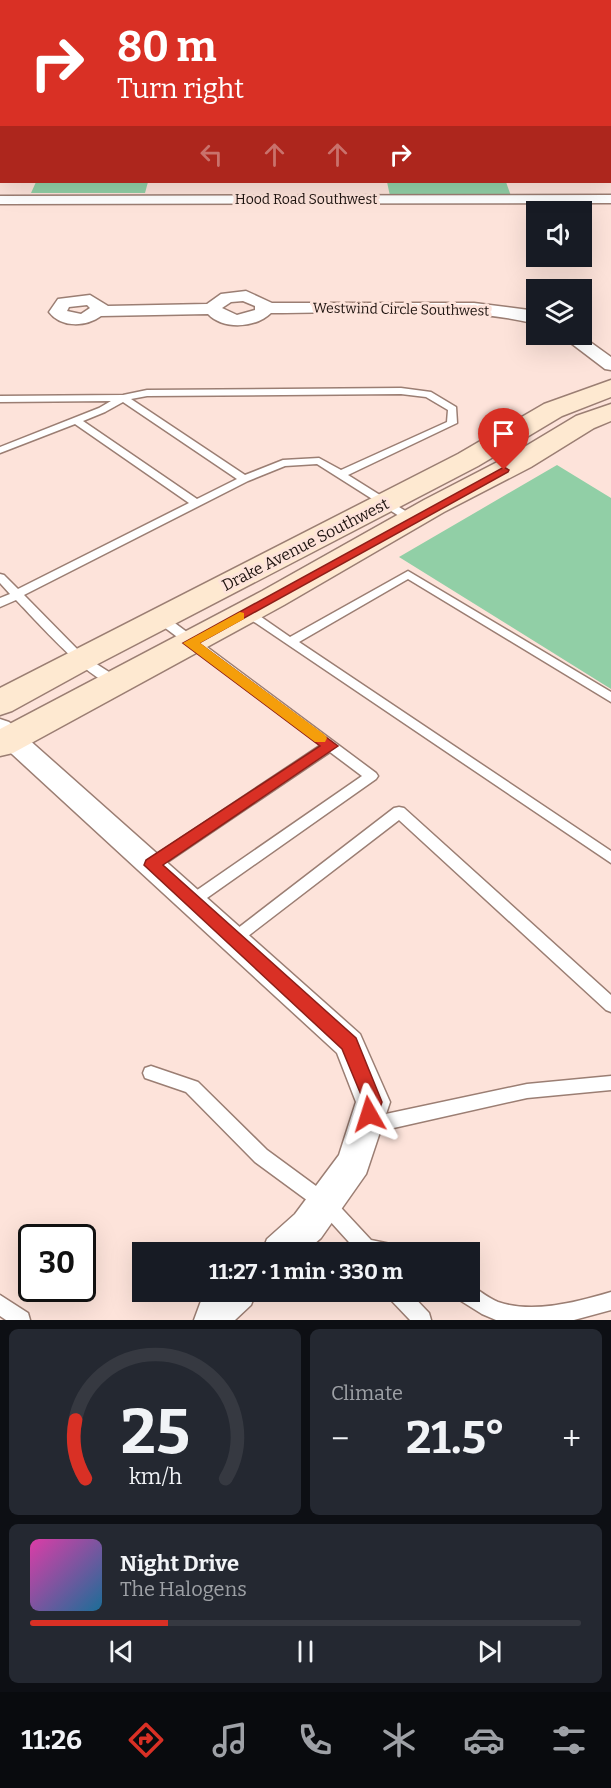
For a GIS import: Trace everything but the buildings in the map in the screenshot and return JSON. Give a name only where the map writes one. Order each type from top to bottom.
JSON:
[{"type":"street","points":[[323,183],[323,199]]},
{"type":"street","points":[[594,183],[606,199]]},
{"type":"street","name":"Hood Road Southwest","points":[[1,202],[323,199],[526,205]]},
{"type":"street","name":"Hood Road Southwest","points":[[583,201],[606,199]]},
{"type":"street","points":[[99,311],[213,309],[220,316],[235,320],[252,318],[265,308],[260,300],[238,296],[217,302],[213,309]]},
{"type":"street","name":"Westwind Circle Southwest","points":[[265,308],[474,308],[526,315]]},
{"type":"street","points":[[583,345],[611,365]]},
{"type":"street","name":"Drake Avenue Southwest","points":[[0,704],[80,659],[468,460],[553,410],[611,388]]},
{"type":"street","name":"Drake Avenue Southwest","points":[[4,736],[116,682],[247,613],[411,519],[521,461],[585,422],[611,412]]},
{"type":"street","points":[[4,736],[152,865],[349,1044],[373,1102],[366,1126],[354,1163],[308,1226],[291,1242]]},
{"type":"street","points":[[213,1320],[214,1314],[227,1302]]},
{"type":"lane","points":[[0,399],[123,398],[147,393],[401,391],[428,394],[453,409],[452,423],[341,474]]},
{"type":"lane","points":[[0,450],[77,420],[123,398]]},
{"type":"lane","points":[[123,398],[244,479]]},
{"type":"lane","points":[[77,420],[196,503]]},
{"type":"lane","points":[[0,603],[244,479],[283,463],[319,461],[411,519]]},
{"type":"lane","points":[[290,642],[408,574],[611,698]]},
{"type":"lane","points":[[0,577],[80,659],[116,682]]},
{"type":"lane","points":[[247,613],[611,858]]},
{"type":"lane","points":[[160,618],[190,643],[371,776],[192,901]]},
{"type":"lane","points":[[152,865],[330,746]]},
{"type":"lane","points":[[234,939],[399,812],[611,1005]]},
{"type":"lane","points":[[151,1073],[192,1087],[261,1156],[325,1203],[362,1242]]},
{"type":"lane","points":[[366,1126],[527,1091],[611,1083]]},
{"type":"lane","points":[[480,1301],[496,1311],[524,1318],[562,1317],[611,1301]]},
{"type":"lane","points":[[406,1302],[423,1320]]},
{"type":"lane","points":[[0,1304],[21,1320]]},
{"type":"green space","points":[[36,183],[148,183],[145,193],[31,193]]},
{"type":"green space","points":[[387,183],[506,183],[511,196],[390,196]]},
{"type":"green space","points":[[557,465],[611,498],[611,689],[399,557]]},
{"type":"slow traffic","points":[[240,616],[190,643],[320,738]]},
{"type":"route","points":[[369,1114],[373,1102],[349,1044],[152,865],[330,746],[190,643],[504,470]]}]
